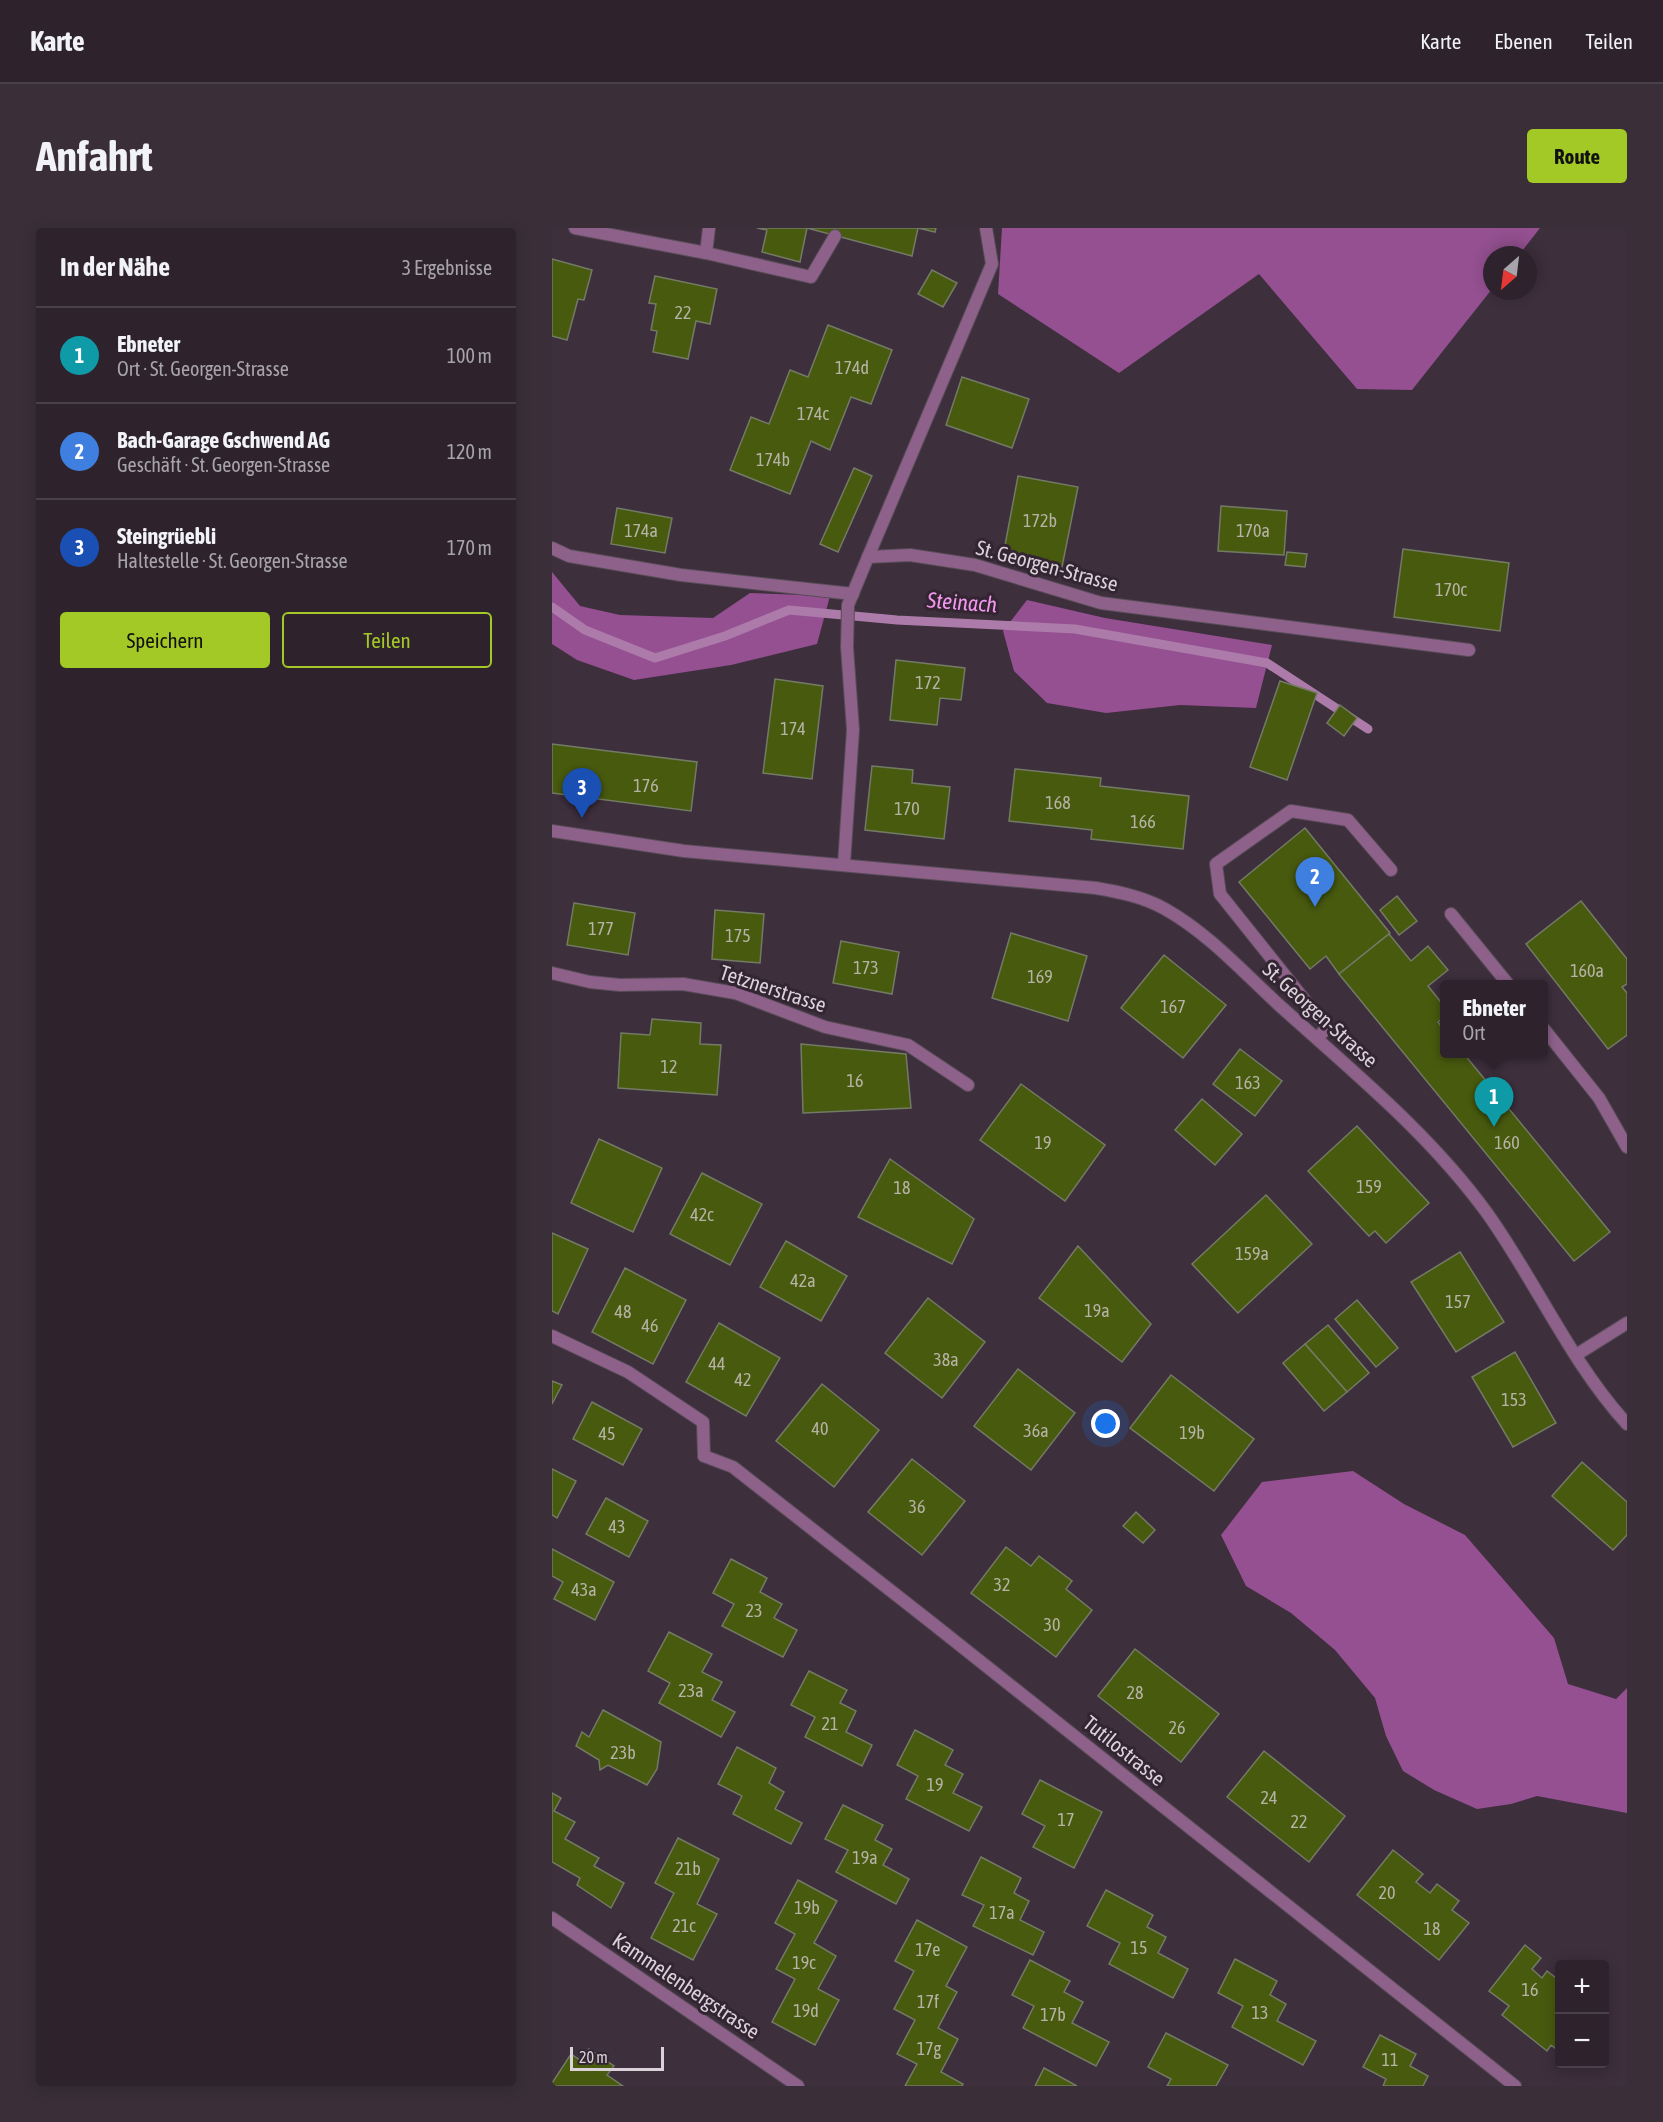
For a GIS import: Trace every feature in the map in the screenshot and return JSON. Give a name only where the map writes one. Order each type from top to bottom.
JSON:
[{"type":"street","points":[[575,228],[811,277],[835,236]]},
{"type":"street","points":[[705,254],[709,228]]},
{"type":"street","points":[[844,864],[853,730],[847,647],[850,599],[992,264],[986,228]]},
{"type":"street","points":[[552,548],[569,556],[681,575],[850,599]]},
{"type":"street","name":"St. Georgen-Strasse","points":[[868,557],[910,555],[975,565],[1101,603],[1469,650]]},
{"type":"street","points":[[1317,1038],[1327,1028],[1220,894],[1216,864],[1291,811],[1348,820],[1391,870]]},
{"type":"street","name":"St. Georgen-Strasse","points":[[552,831],[684,851],[1096,888],[1140,898],[1164,908],[1217,948],[1317,1038],[1414,1127],[1459,1176],[1488,1215],[1594,1384],[1627,1424]]},
{"type":"street","points":[[1451,914],[1505,980]]},
{"type":"street","name":"Tetznerstrasse","points":[[552,973],[590,982],[620,985],[683,984],[735,993],[825,1027],[908,1045],[968,1085]]},
{"type":"street","points":[[1548,1034],[1599,1098],[1627,1147]]},
{"type":"street","points":[[1576,1355],[1627,1323]]},
{"type":"street","name":"Tutilostrasse","points":[[552,1336],[628,1372],[703,1422],[704,1456],[733,1467],[1515,2086]]},
{"type":"street","name":"Kammelenbergstrasse","points":[[552,1918],[798,2086]]},
{"type":"shaded area","points":[[1002,228],[1540,228],[1526,246],[1483,246],[1483,300],[1412,390],[1357,389],[1259,274],[1119,373],[998,294]]},
{"type":"shaded area","points":[[552,572],[580,606],[620,615],[713,618],[750,593],[830,596],[817,644],[731,665],[634,680],[577,660],[552,644]]},
{"type":"shaded area","points":[[1027,600],[1105,618],[1272,645],[1256,708],[1180,705],[1106,713],[1047,703],[1014,671],[1003,631]]},
{"type":"shaded area","points":[[1353,1471],[1404,1504],[1465,1535],[1554,1638],[1568,1684],[1616,1699],[1627,1688],[1627,1813],[1537,1796],[1511,1804],[1477,1809],[1434,1790],[1403,1771],[1386,1736],[1375,1698],[1335,1650],[1291,1613],[1246,1586],[1221,1535],[1262,1482]]},
{"type":"building","points":[[757,228],[807,228],[800,262],[762,252],[767,230]]},
{"type":"building","points":[[807,228],[918,228],[912,256]]},
{"type":"building","points":[[918,228],[936,228],[935,232]]},
{"type":"building","points":[[552,259],[592,270],[584,300],[578,299],[567,340],[552,336]]},
{"type":"building","points":[[932,270],[957,283],[943,307],[918,294]]},
{"type":"building","points":[[655,276],[717,289],[710,324],[696,321],[688,359],[653,352],[657,331],[651,330],[656,304],[649,303]]},
{"type":"building","points":[[828,325],[892,350],[871,404],[851,397],[830,450],[811,441],[790,494],[730,470],[751,417],[769,424],[790,370],[808,377]]},
{"type":"building","points":[[962,377],[1029,399],[1012,448],[946,425]]},
{"type":"building","points":[[854,468],[872,476],[838,552],[820,544]]},
{"type":"building","points":[[1018,476],[1078,487],[1062,567],[1003,556]]},
{"type":"building","points":[[1221,506],[1287,511],[1284,555],[1218,551]]},
{"type":"building","points":[[617,508],[672,518],[665,553],[611,544]]},
{"type":"building","points":[[1403,549],[1509,563],[1500,631],[1394,617]]},
{"type":"building","points":[[1287,552],[1307,554],[1305,567],[1285,565]]},
{"type":"building","points":[[896,660],[965,668],[961,700],[940,698],[937,725],[890,720]]},
{"type":"building","points":[[775,679],[823,686],[812,779],[763,773]]},
{"type":"building","points":[[1280,681],[1317,693],[1287,780],[1250,767]]},
{"type":"building","points":[[1340,705],[1357,718],[1344,736],[1327,723]]},
{"type":"building","points":[[552,744],[697,762],[691,811],[552,793]]},
{"type":"building","points":[[872,766],[913,770],[912,783],[950,787],[944,839],[865,830]]},
{"type":"building","points":[[1015,769],[1101,778],[1100,786],[1189,796],[1183,849],[1091,839],[1092,830],[1009,821]]},
{"type":"building","points":[[1305,828],[1390,933],[1339,974],[1326,956],[1310,969],[1239,882]]},
{"type":"building","points":[[1397,896],[1417,921],[1399,935],[1380,910]]},
{"type":"building","points":[[1581,901],[1627,959],[1627,984],[1622,987],[1627,993],[1627,1035],[1608,1049],[1526,944]]},
{"type":"building","points":[[574,903],[635,913],[628,955],[567,945]]},
{"type":"building","points":[[715,910],[764,914],[760,963],[712,959]]},
{"type":"building","points":[[1011,933],[1087,956],[1068,1021],[992,998]]},
{"type":"building","points":[[1389,934],[1411,961],[1428,946],[1448,970],[1428,986],[1440,1001],[1440,1020],[1438,1022],[1440,1025],[1440,1058],[1467,1058],[1610,1232],[1574,1261],[1339,974]]},
{"type":"building","points":[[841,941],[899,952],[892,994],[833,983]]},
{"type":"building","points":[[1164,955],[1226,1005],[1183,1058],[1121,1008]]},
{"type":"building","points":[[652,1019],[701,1023],[700,1044],[721,1045],[717,1095],[618,1088],[621,1033],[650,1035]]},
{"type":"building","points":[[801,1044],[906,1054],[911,1108],[803,1113]]},
{"type":"building","points":[[1240,1049],[1282,1081],[1255,1116],[1213,1084]]},
{"type":"building","points":[[1021,1084],[1105,1145],[1065,1201],[980,1140]]},
{"type":"building","points":[[1202,1099],[1242,1134],[1215,1165],[1175,1130]]},
{"type":"building","points":[[1357,1126],[1429,1203],[1386,1243],[1375,1231],[1369,1236],[1308,1171]]},
{"type":"building","points":[[599,1139],[662,1168],[633,1232],[571,1203]]},
{"type":"building","points":[[890,1159],[974,1219],[952,1264],[858,1217]]},
{"type":"building","points":[[702,1173],[762,1204],[730,1265],[670,1234]]},
{"type":"building","points":[[1266,1195],[1312,1244],[1238,1313],[1192,1264]]},
{"type":"building","points":[[552,1233],[588,1249],[558,1314],[552,1311]]},
{"type":"building","points":[[786,1241],[847,1276],[821,1321],[760,1287]]},
{"type":"building","points":[[1078,1246],[1151,1324],[1122,1362],[1039,1298]]},
{"type":"building","points":[[1460,1252],[1504,1322],[1456,1352],[1411,1282]]},
{"type":"building","points":[[625,1268],[686,1300],[653,1364],[592,1332]]},
{"type":"building","points":[[928,1298],[985,1342],[942,1398],[885,1353]]},
{"type":"building","points":[[1357,1300],[1398,1348],[1376,1367],[1335,1319]]},
{"type":"building","points":[[719,1323],[780,1358],[746,1416],[686,1382]]},
{"type":"building","points":[[1328,1325],[1369,1373],[1347,1392],[1305,1344]]},
{"type":"building","points":[[1305,1344],[1347,1392],[1324,1411],[1283,1363]]},
{"type":"building","points":[[1515,1352],[1556,1423],[1513,1447],[1472,1377]]},
{"type":"building","points":[[1018,1369],[1075,1413],[1031,1470],[974,1426]]},
{"type":"building","points":[[1171,1375],[1254,1439],[1214,1491],[1130,1428]]},
{"type":"building","points":[[552,1381],[562,1385],[552,1404]]},
{"type":"building","points":[[822,1384],[879,1430],[834,1487],[776,1441]]},
{"type":"building","points":[[592,1402],[642,1429],[623,1465],[573,1439]]},
{"type":"building","points":[[912,1459],[965,1501],[922,1555],[868,1512]]},
{"type":"building","points":[[1582,1462],[1627,1502],[1627,1535],[1613,1550],[1552,1496]]},
{"type":"building","points":[[552,1469],[576,1481],[557,1518],[552,1515]]},
{"type":"building","points":[[606,1498],[648,1521],[629,1557],[586,1534]]},
{"type":"building","points":[[1136,1512],[1155,1530],[1143,1543],[1123,1526]]},
{"type":"building","points":[[1006,1547],[1031,1566],[1039,1556],[1072,1581],[1066,1589],[1092,1610],[1056,1657],[971,1593]]},
{"type":"building","points":[[552,1549],[614,1582],[595,1620],[554,1599],[563,1582],[552,1576]]},
{"type":"building","points":[[731,1559],[767,1578],[760,1592],[782,1604],[774,1618],[797,1630],[783,1657],[722,1626],[734,1604],[713,1593]]},
{"type":"building","points":[[669,1632],[712,1654],[702,1672],[722,1682],[712,1700],[735,1712],[721,1737],[659,1703],[670,1683],[648,1671]]},
{"type":"building","points":[[1135,1649],[1219,1714],[1181,1762],[1098,1696]]},
{"type":"building","points":[[809,1671],[847,1690],[840,1703],[856,1711],[846,1732],[872,1745],[862,1766],[805,1737],[815,1717],[791,1705]]},
{"type":"building","points":[[603,1710],[661,1742],[657,1769],[647,1785],[608,1765],[600,1770],[599,1760],[576,1746],[582,1732],[589,1737]]},
{"type":"building","points":[[915,1730],[953,1750],[945,1765],[963,1774],[953,1793],[982,1807],[969,1831],[906,1799],[918,1776],[897,1765]]},
{"type":"building","points":[[737,1747],[776,1768],[769,1783],[784,1792],[775,1809],[802,1823],[791,1844],[733,1814],[742,1796],[718,1784]]},
{"type":"building","points":[[1264,1751],[1345,1816],[1309,1862],[1227,1797]]},
{"type":"building","points":[[1040,1780],[1102,1812],[1074,1868],[1033,1847],[1045,1826],[1022,1814]]},
{"type":"building","points":[[552,1793],[561,1798],[554,1811],[575,1822],[565,1839],[599,1858],[594,1866],[624,1883],[611,1908],[577,1885],[580,1878],[552,1862]]},
{"type":"building","points":[[843,1805],[883,1825],[875,1840],[892,1849],[883,1865],[909,1879],[896,1904],[836,1872],[848,1850],[825,1839]]},
{"type":"building","points":[[678,1838],[719,1859],[697,1904],[717,1914],[693,1960],[651,1938],[674,1893],[655,1883]]},
{"type":"building","points":[[1393,1850],[1423,1874],[1416,1882],[1430,1893],[1437,1884],[1459,1901],[1452,1910],[1469,1923],[1439,1960],[1357,1895]]},
{"type":"building","points":[[981,1857],[1021,1878],[1014,1893],[1029,1901],[1020,1920],[1044,1932],[1033,1955],[973,1926],[984,1905],[962,1895]]},
{"type":"building","points":[[798,1880],[837,1901],[814,1943],[836,1956],[818,1989],[839,2000],[815,2045],[772,2022],[795,1979],[776,1969],[795,1934],[775,1923]]},
{"type":"building","points":[[1106,1890],[1153,1915],[1147,1927],[1166,1937],[1158,1953],[1188,1969],[1173,1998],[1109,1964],[1120,1943],[1087,1926]]},
{"type":"building","points":[[917,1920],[967,1947],[946,1986],[957,1992],[938,2028],[958,2039],[941,2072],[963,2084],[962,2086],[905,2086],[917,2064],[897,2054],[915,2020],[894,2009],[914,1971],[895,1961]]},
{"type":"building","points":[[1525,1945],[1541,1958],[1532,1969],[1542,1978],[1547,1971],[1555,1977],[1555,2048],[1551,2045],[1547,2051],[1502,2015],[1509,2006],[1489,1991]]},
{"type":"building","points":[[1235,1959],[1277,1981],[1270,1995],[1286,2004],[1277,2021],[1316,2041],[1303,2065],[1232,2027],[1243,2006],[1218,1993]]},
{"type":"building","points":[[1030,1960],[1070,1981],[1064,1992],[1083,2002],[1072,2023],[1109,2042],[1096,2066],[1023,2028],[1034,2006],[1012,1995]]},
{"type":"building","points":[[1166,2033],[1228,2065],[1216,2086],[1167,2086],[1171,2079],[1148,2067]]},
{"type":"building","points":[[1380,2035],[1416,2054],[1410,2066],[1428,2076],[1423,2086],[1383,2086],[1386,2079],[1363,2067]]},
{"type":"building","points":[[589,2049],[614,2066],[607,2075],[623,2086],[552,2086],[571,2054],[580,2060]]},
{"type":"building","points":[[1044,2068],[1077,2086],[1035,2086]]},
{"type":"waterway","name":"Steinach","points":[[552,607],[585,630],[655,658],[725,636],[789,610],[897,620],[1075,629],[1267,663],[1368,729]]},
{"type":"place","name":"Steingrüebli","points":[[582,818]]},
{"type":"place","name":"Bach-Garage Gschwend AG","points":[[1315,907]]},
{"type":"place","name":"Ebneter","points":[[1494,1127]]}]
